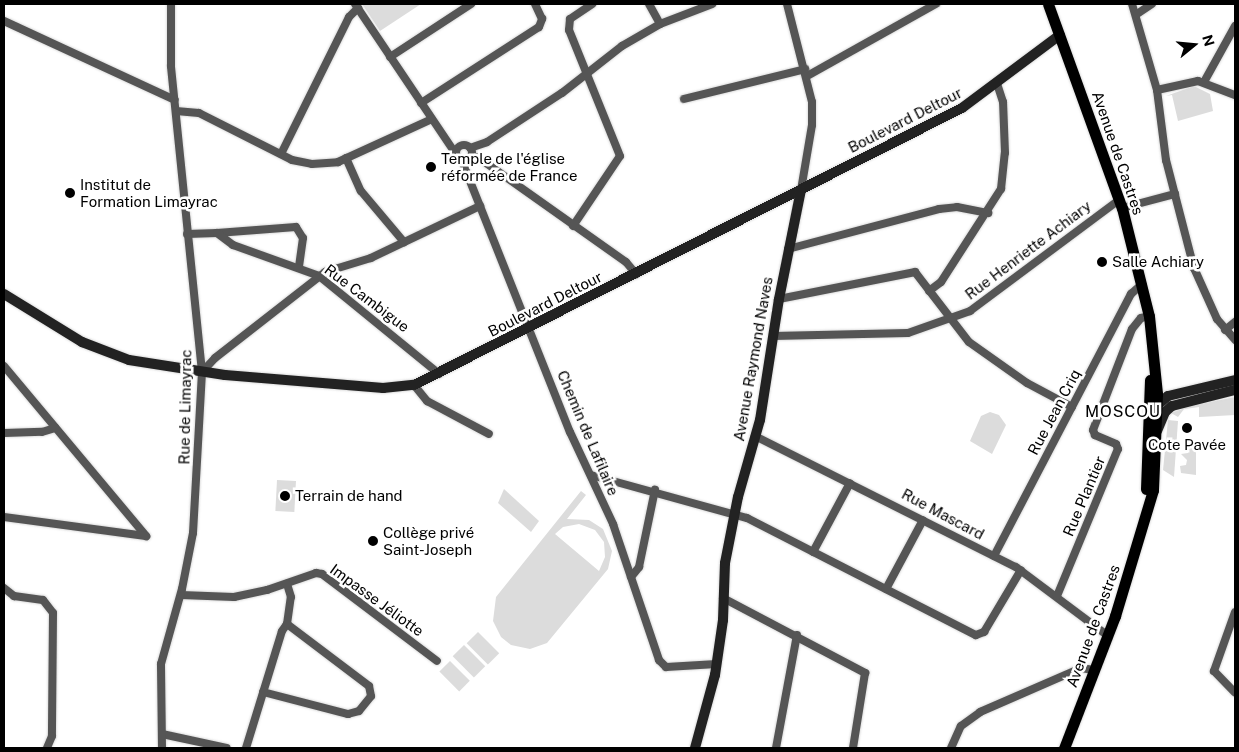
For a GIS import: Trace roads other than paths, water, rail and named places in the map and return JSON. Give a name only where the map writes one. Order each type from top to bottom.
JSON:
[{"type":"main road","name":"Avenue de Castres","points":[[1048,4],[1121,204],[1149,316],[1156,376],[1162,401],[1157,431],[1156,478],[1107,635],[1064,748]]},
{"type":"main road","name":"Avenue de Castres","points":[[1145,512],[1149,415],[1149,316]]},
{"type":"street","name":"Rue de Limayrac","points":[[162,748],[161,664],[180,595],[194,522],[202,372],[187,234],[170,44],[171,4]]},
{"type":"street","points":[[390,56],[470,4]]},
{"type":"street","points":[[421,103],[539,27],[542,19],[534,4]]},
{"type":"street","points":[[573,226],[620,156],[568,25],[575,14],[592,4]]},
{"type":"street","points":[[649,4],[660,24]]},
{"type":"street","points":[[460,159],[468,150],[482,144],[562,93],[622,46],[660,24],[712,4]]},
{"type":"street","name":"Avenue Raymond Naves","points":[[695,748],[717,664],[725,564],[735,514],[755,436],[812,125],[806,73],[787,4]]},
{"type":"street","points":[[1132,4],[1137,14],[1157,90],[1164,150],[1197,275],[1212,310],[1225,330],[1235,340]]},
{"type":"street","points":[[1137,14],[1152,4]]},
{"type":"street","points":[[684,99],[806,73],[933,5]]},
{"type":"street","points":[[281,154],[349,17],[357,6]]},
{"type":"street","name":"Chemin de Lafilaire","points":[[357,6],[460,159],[570,432],[591,475],[631,577],[662,664],[671,667],[717,664]]},
{"type":"street","points":[[4,21],[175,100]]},
{"type":"street","points":[[1204,82],[1235,26]]},
{"type":"street","name":"Boulevard Deltour","points":[[4,294],[97,350],[138,362],[202,372],[383,388],[414,385],[962,108],[1060,35]]},
{"type":"street","points":[[1157,90],[1204,82],[1235,95]]},
{"type":"street","points":[[929,290],[941,282],[988,213],[1000,188],[1004,167],[1003,102],[997,83]]},
{"type":"street","points":[[176,111],[199,113],[292,160],[312,164],[346,158],[432,119]]},
{"type":"street","name":"Chemin de Lafilaire","points":[[441,133],[626,262],[636,274]]},
{"type":"street","points":[[482,144],[485,162]]},
{"type":"street","points":[[460,159],[457,149],[468,150]]},
{"type":"street","points":[[346,158],[361,191],[404,242]]},
{"type":"street","points":[[1121,204],[1175,194]]},
{"type":"street","name":"Rue Henriette Achiary","points":[[773,336],[908,333],[950,318],[978,307],[1121,204]]},
{"type":"street","points":[[202,372],[215,358],[319,276],[335,267],[371,258],[480,206]]},
{"type":"street","points":[[788,249],[939,208],[958,207],[988,213]]},
{"type":"street","points":[[187,234],[296,227],[303,238],[299,268]]},
{"type":"street","name":"Rue Cambigue","points":[[217,233],[233,245],[319,276],[439,374]]},
{"type":"street","points":[[779,299],[915,272],[969,342],[1027,383],[1072,407]]},
{"type":"street","name":"Rue Jean Criq","points":[[994,556],[1131,294],[1142,284]]},
{"type":"street","name":"Rue Plantier","points":[[1057,596],[1118,449],[1116,444],[1095,435],[1093,430],[1132,329],[1141,318],[1149,316]]},
{"type":"street","points":[[1225,330],[1235,322]]},
{"type":"street","name":"Avenue de Castres","points":[[1149,355],[1162,401]]},
{"type":"street","points":[[4,366],[146,536],[4,517]]},
{"type":"street","points":[[1149,415],[1162,401],[1235,380]]},
{"type":"street","points":[[414,385],[427,401],[489,434]]},
{"type":"street","points":[[1162,401],[1185,400],[1235,390]]},
{"type":"street","points":[[1162,401],[1185,400]]},
{"type":"street","points":[[4,433],[42,432],[56,428]]},
{"type":"street","name":"Rue Mascard","points":[[755,436],[1021,570],[1107,635]]},
{"type":"street","points":[[591,475],[655,490],[735,514],[978,635],[1021,570]]},
{"type":"street","points":[[813,552],[850,483]]},
{"type":"street","points":[[631,577],[639,566],[655,490]]},
{"type":"street","points":[[886,589],[923,520]]},
{"type":"street","name":"Impasse Jéliotte","points":[[180,595],[234,597],[287,584],[316,573],[322,574],[437,661]]},
{"type":"street","points":[[246,748],[287,624],[291,596],[287,584]]},
{"type":"street","points":[[4,588],[14,596],[43,600],[53,613],[52,736],[47,748]]},
{"type":"street","points":[[723,598],[797,635],[865,673],[853,748]]},
{"type":"street","points":[[1235,612],[1214,671],[1235,693]]},
{"type":"street","points":[[263,692],[348,714],[359,711],[371,696],[369,686],[287,624]]},
{"type":"street","points":[[776,748],[797,635]]},
{"type":"street","points":[[951,748],[962,726],[980,712],[1081,668],[1094,670]]},
{"type":"street","points":[[162,734],[227,748]]},
{"type":"place","name":"Temple de l'église réformée de France","points":[[431,167]]},
{"type":"place","name":"Institut de Formation Limayrac","points":[[70,193]]},
{"type":"place","name":"Salle Achiary","points":[[1102,262]]},
{"type":"place","name":"Cote Pavée","points":[[1187,428]]},
{"type":"place","name":"Terrain de hand","points":[[285,496]]},
{"type":"place","name":"Collège privé Saint-Joseph","points":[[373,541]]},
{"type":"district","name":"MOSCOU","points":[[1123,412]]}]
